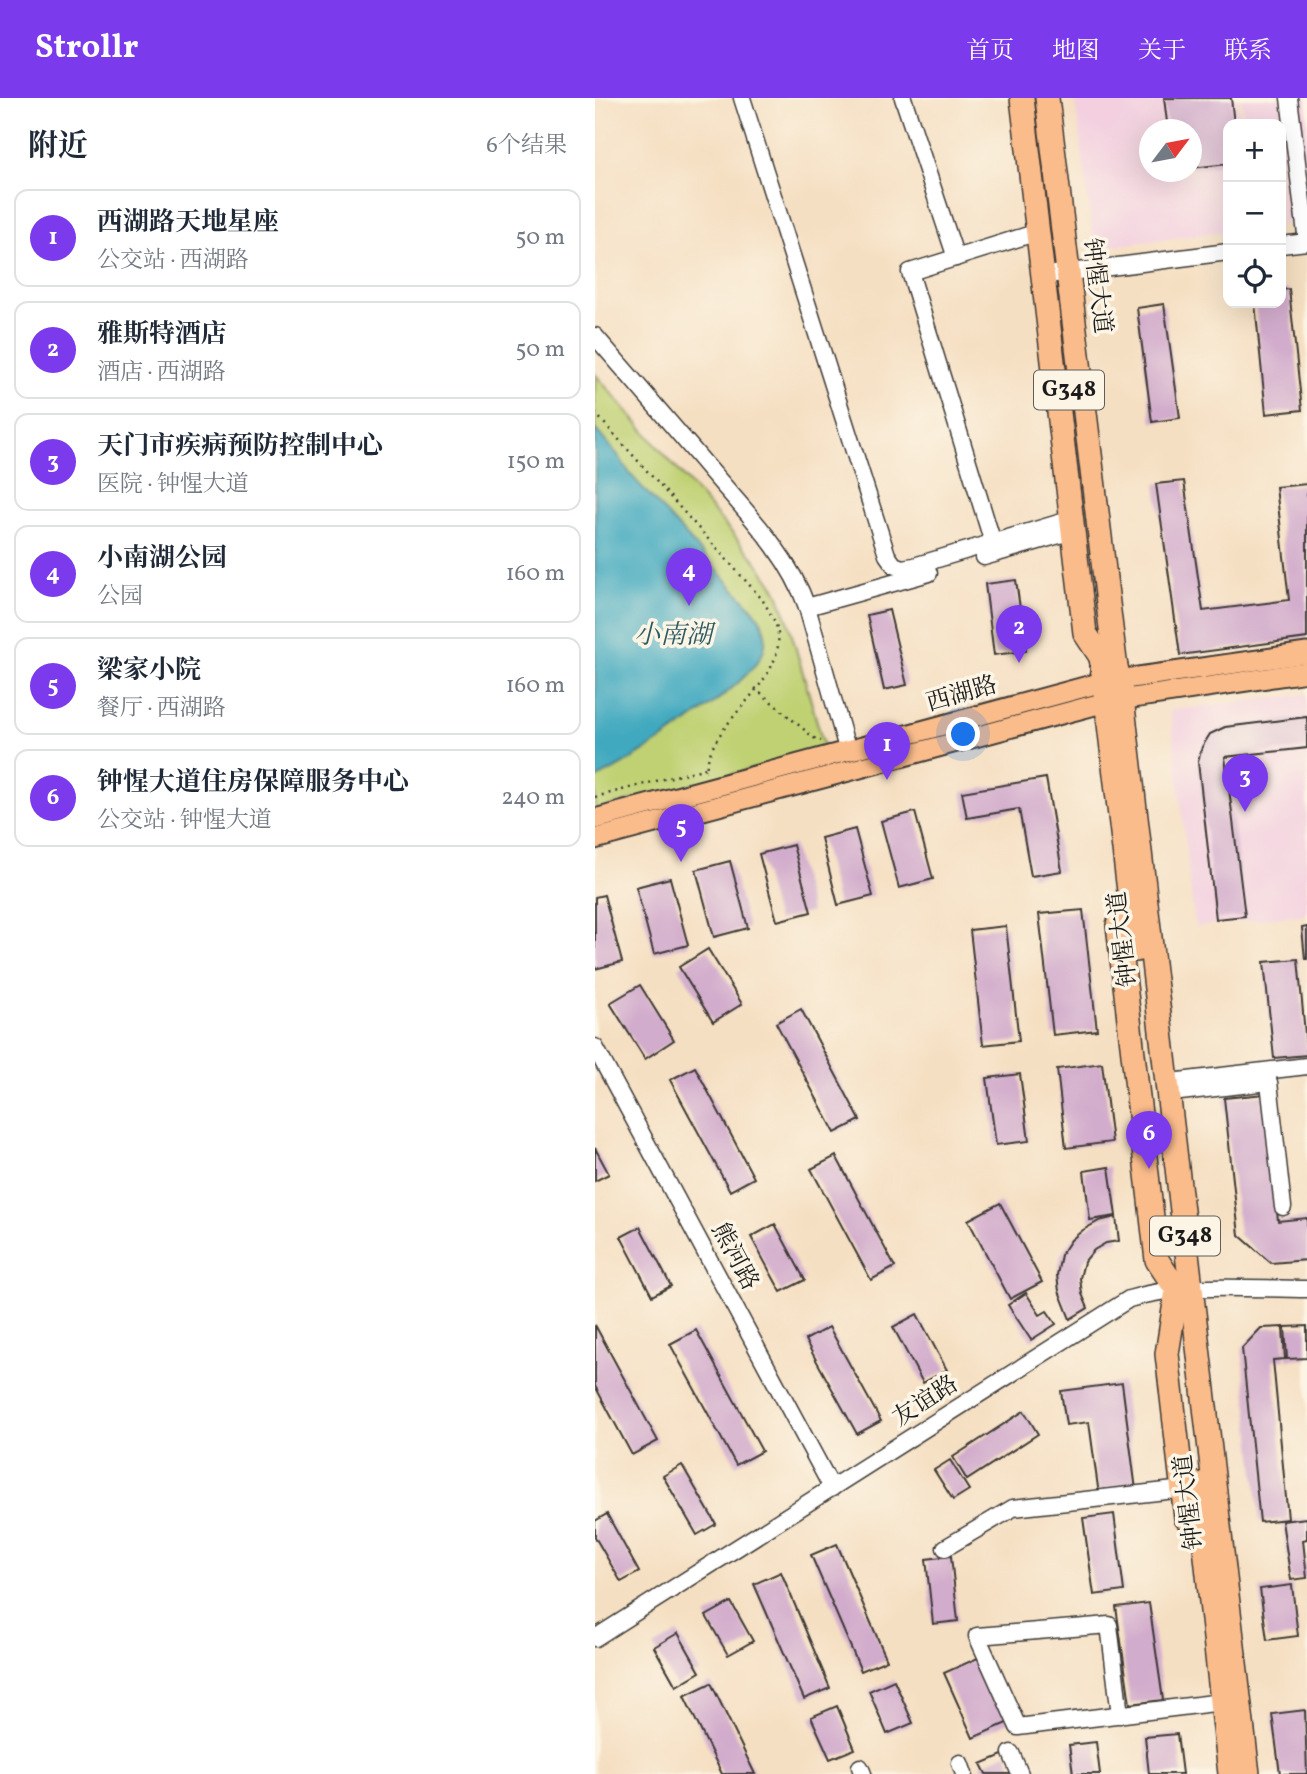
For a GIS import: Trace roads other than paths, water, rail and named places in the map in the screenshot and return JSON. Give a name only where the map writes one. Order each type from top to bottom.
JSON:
[{"type":"highway","points":[[1022,98],[1085,633],[1111,680]]},
{"type":"highway","name":"钟惺大道","points":[[1033,98],[1068,272]]},
{"type":"highway","name":"钟惺大道","points":[[1047,98],[1111,680],[1184,1290],[1248,1774]]},
{"type":"highway","points":[[1061,98],[1068,272]]},
{"type":"highway","points":[[1230,1774],[1215,1703],[1191,1488],[1167,1354],[1184,1290],[1199,1255],[1144,767],[1119,740],[1100,780],[1155,1246],[1157,1260],[1184,1290],[1214,1374],[1261,1774]]},
{"type":"highway","points":[[1215,1703],[1216,1774]]},
{"type":"main road","name":"西湖路","points":[[595,819],[1111,680],[1307,653]]},
{"type":"main road","name":"西湖路","points":[[595,839],[1111,680],[1307,672]]},
{"type":"street","points":[[743,98],[887,555],[894,565],[902,568],[1072,525]]},
{"type":"street","points":[[903,98],[956,258]]},
{"type":"street","points":[[1286,245],[1307,242],[1289,98]]},
{"type":"street","points":[[993,543],[910,272],[1038,232]]},
{"type":"street","points":[[1068,272],[1223,253]]},
{"type":"street","points":[[595,336],[781,556],[807,607],[848,752]]},
{"type":"street","points":[[807,607],[1072,525]]},
{"type":"street","name":"熊河路","points":[[595,1047],[832,1488]]},
{"type":"street","points":[[1180,1087],[1307,1066]]},
{"type":"street","points":[[1180,1087],[1269,1082],[1283,1207]]},
{"type":"street","name":"友谊路","points":[[595,1638],[1129,1299],[1153,1292],[1184,1290],[1307,1289]]},
{"type":"street","points":[[945,1548],[1013,1508],[1191,1488]]},
{"type":"street","points":[[1120,1715],[1109,1625],[977,1636],[1018,1727],[1120,1715],[1215,1703]]},
{"type":"street","points":[[1011,1753],[1020,1774]]},
{"type":"water","name":"小南湖","points":[[595,429],[631,475],[754,611],[761,620],[765,636],[764,649],[756,664],[739,682],[661,740],[595,779]]},
{"type":"place","name":"小南湖公园","points":[[689,606]]},
{"type":"place","name":"雅斯特酒店","points":[[1019,663]]},
{"type":"place","name":"西湖路天地星座","points":[[887,780]]},
{"type":"place","name":"天门市疾病预防控制中心","points":[[1245,812]]},
{"type":"place","name":"梁家小院","points":[[681,862]]},
{"type":"place","name":"钟惺大道住房保障服务中心","points":[[1149,1169]]}]
